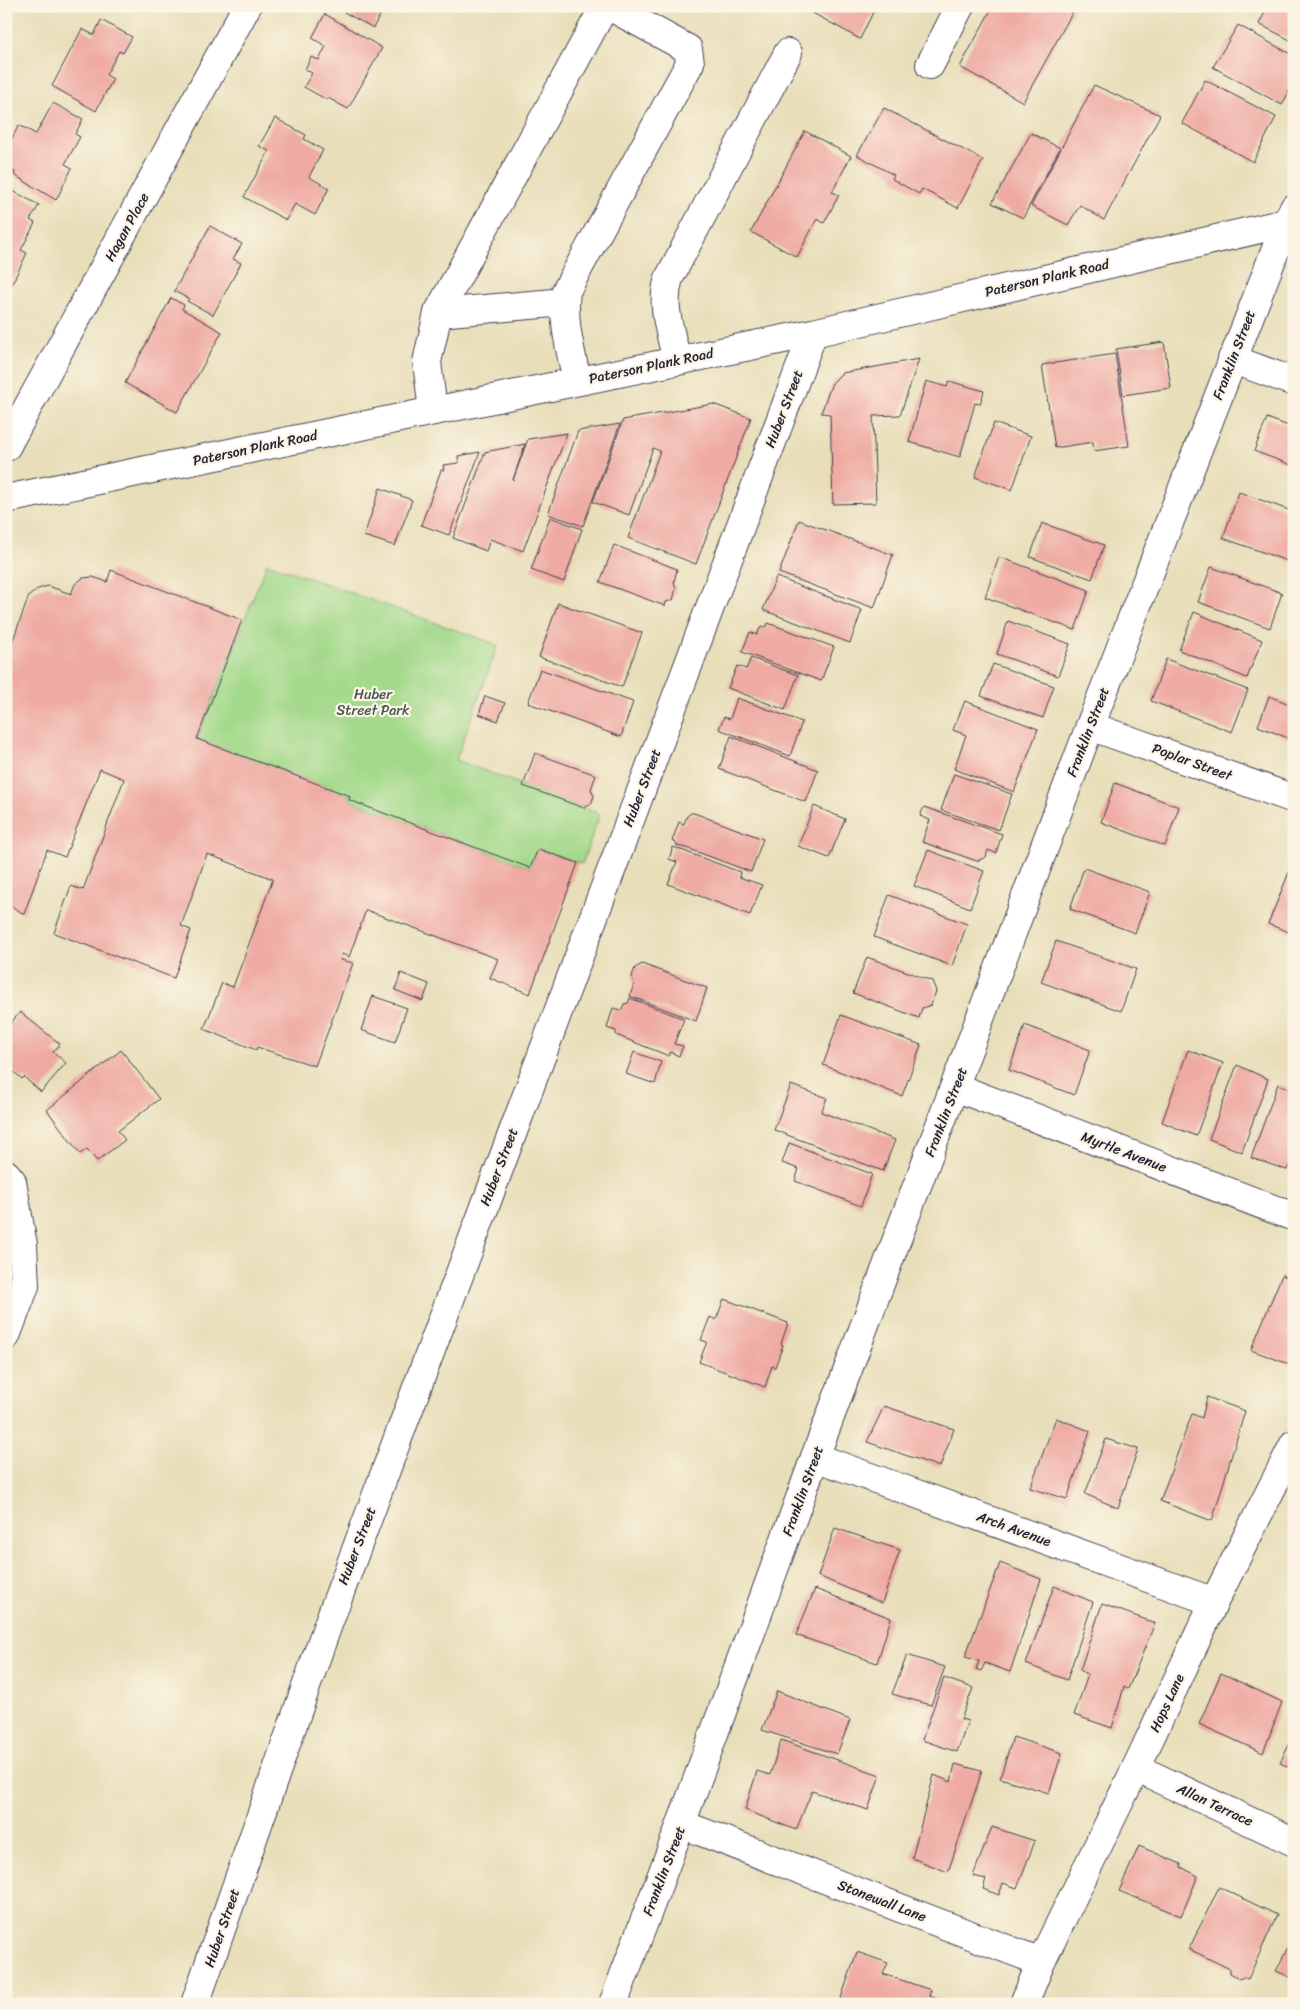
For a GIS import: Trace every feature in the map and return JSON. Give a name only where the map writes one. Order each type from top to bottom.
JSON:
[{"type":"street","name":"Hagan Place","points":[[6,447],[247,6]]},
{"type":"street","points":[[930,65],[960,6]]},
{"type":"street","points":[[433,411],[427,362],[438,313],[603,9],[611,7],[688,49],[690,63],[566,291],[567,329],[577,381]]},
{"type":"street","points":[[677,361],[664,306],[665,290],[669,278],[788,53]]},
{"type":"street","name":"Paterson Plank Road","points":[[6,499],[812,333],[1291,217]]},
{"type":"street","name":"Franklin Street","points":[[613,2004],[815,1457],[1090,726],[1232,359],[1291,217]]},
{"type":"street","points":[[438,313],[565,302]]},
{"type":"street","name":"Huber Street","points":[[195,2004],[327,1627],[812,333]]},
{"type":"street","points":[[1232,359],[1294,382]]},
{"type":"street","name":"Poplar Street","points":[[1090,726],[1294,799]]},
{"type":"street","name":"Myrtle Avenue","points":[[955,1087],[1294,1217]]},
{"type":"street","points":[[6,1174],[12,1181],[23,1245],[25,1286],[6,1336]]},
{"type":"street","name":"Hops Lane","points":[[1041,1962],[1136,1768],[1214,1602],[1294,1444]]},
{"type":"street","name":"Arch Avenue","points":[[815,1457],[1214,1602]]},
{"type":"street","name":"Allan Terrace","points":[[1136,1768],[1294,1842]]},
{"type":"street","name":"Stonewall Lane","points":[[681,1824],[1041,1962]]},
{"type":"street","points":[[1026,2004],[1025,2001],[1041,1962]]},
{"type":"green space","name":"Huber Street Park","points":[[267,563],[498,645],[456,760],[600,814],[582,864],[538,849],[530,868],[349,800],[350,796],[197,739]]},
{"type":"building","points":[[333,6],[385,6],[373,28]]},
{"type":"building","points":[[800,6],[876,6],[860,39]]},
{"type":"building","points":[[993,6],[1076,6],[1023,102],[960,67]]},
{"type":"building","points":[[1268,6],[1294,6],[1294,42],[1259,24]]},
{"type":"building","points":[[325,14],[382,48],[348,109],[304,87],[312,73],[305,69],[311,57],[319,60],[326,46],[312,38]]},
{"type":"building","points":[[101,20],[132,37],[123,53],[119,51],[106,75],[113,79],[96,111],[52,86],[82,29],[94,35]]},
{"type":"building","points":[[1238,25],[1294,56],[1294,82],[1282,105],[1213,67]]},
{"type":"building","points":[[1205,80],[1276,117],[1253,162],[1182,123]]},
{"type":"building","points":[[1094,85],[1160,115],[1104,220],[1080,205],[1068,225],[1031,206]]},
{"type":"building","points":[[53,103],[83,119],[75,134],[80,137],[65,164],[72,168],[56,200],[14,175],[15,172],[6,168],[6,150],[19,125],[36,134]]},
{"type":"building","points":[[884,108],[983,160],[958,208],[922,189],[919,194],[892,179],[894,175],[857,155]]},
{"type":"building","points":[[275,118],[306,135],[304,139],[323,150],[309,177],[329,188],[315,215],[295,204],[286,220],[244,197],[269,151],[259,146]]},
{"type":"building","points":[[805,131],[851,156],[832,192],[839,195],[824,223],[817,219],[797,257],[751,232]]},
{"type":"building","points":[[1031,133],[1060,148],[1023,218],[992,203]]},
{"type":"building","points":[[9,189],[39,205],[30,220],[35,223],[21,250],[27,253],[11,286],[6,283],[6,193]]},
{"type":"building","points":[[210,226],[242,244],[233,259],[241,263],[213,315],[187,301],[189,299],[174,291]]},
{"type":"building","points":[[171,298],[184,305],[182,309],[222,332],[177,412],[125,383]]},
{"type":"building","points":[[1164,342],[1171,388],[1123,395],[1116,349]]},
{"type":"building","points":[[1115,354],[1129,446],[1094,451],[1093,442],[1055,448],[1042,365]]},
{"type":"building","points":[[919,359],[900,415],[873,416],[876,503],[833,504],[830,414],[821,413],[832,383],[842,373]]},
{"type":"building","points":[[926,381],[947,387],[949,381],[984,391],[980,404],[975,403],[960,457],[909,442]]},
{"type":"building","points":[[713,404],[751,418],[696,564],[628,538],[660,451],[653,448],[629,515],[593,502],[623,420]]},
{"type":"building","points":[[1267,418],[1294,428],[1294,466],[1254,451]]},
{"type":"building","points":[[994,423],[1031,436],[1012,490],[975,477]]},
{"type":"building","points":[[620,424],[583,526],[548,514],[578,431]]},
{"type":"building","points":[[567,433],[523,551],[490,539],[486,551],[453,538],[485,452],[525,444],[513,480],[528,439]]},
{"type":"building","points":[[480,452],[449,535],[421,525],[441,470],[444,470],[443,465],[459,463],[458,456]]},
{"type":"building","points":[[380,488],[412,500],[395,546],[364,536]]},
{"type":"building","points":[[1239,492],[1294,512],[1294,551],[1290,562],[1223,538]]},
{"type":"building","points":[[550,517],[582,529],[564,582],[531,570]]},
{"type":"building","points":[[799,520],[893,555],[874,608],[779,573]]},
{"type":"building","points":[[1042,523],[1104,545],[1092,579],[1030,557]]},
{"type":"building","points":[[614,545],[677,569],[673,600],[666,602],[665,606],[600,582]]},
{"type":"building","points":[[999,557],[1089,590],[1075,630],[985,597]]},
{"type":"building","points":[[1211,567],[1282,593],[1270,628],[1198,602]]},
{"type":"building","points":[[111,570],[242,620],[197,739],[350,796],[349,800],[530,868],[538,849],[578,863],[530,994],[490,978],[498,959],[366,910],[349,957],[342,954],[341,960],[353,963],[315,1066],[257,1047],[256,1050],[204,1029],[222,983],[233,987],[273,879],[207,854],[181,926],[191,930],[174,978],[54,933],[71,886],[83,890],[124,779],[100,769],[65,857],[47,850],[24,914],[6,903],[6,659],[29,596],[38,589],[48,586],[71,594],[75,584],[83,578],[93,577],[107,582]]},
{"type":"building","points":[[776,577],[862,610],[850,643],[763,610]]},
{"type":"building","points":[[558,603],[642,633],[622,687],[539,657]]},
{"type":"building","points":[[1194,612],[1262,640],[1247,678],[1179,650]]},
{"type":"building","points":[[1008,621],[1070,644],[1058,676],[997,654]]},
{"type":"building","points":[[768,623],[834,647],[821,681],[742,652],[750,632],[757,635],[760,628],[767,626]]},
{"type":"building","points":[[751,658],[798,675],[785,710],[728,688],[737,666],[746,669]]},
{"type":"building","points":[[1166,659],[1248,690],[1232,732],[1151,701]]},
{"type":"building","points":[[993,664],[1054,686],[1043,718],[981,696]]},
{"type":"building","points":[[540,669],[633,702],[621,737],[528,703]]},
{"type":"building","points":[[485,696],[505,703],[498,721],[479,714]]},
{"type":"building","points":[[1269,696],[1294,706],[1293,740],[1258,726]]},
{"type":"building","points":[[737,698],[802,722],[790,756],[719,729],[724,717],[730,719]]},
{"type":"building","points":[[965,701],[1038,729],[1014,792],[954,769],[966,735],[953,730]]},
{"type":"building","points":[[731,736],[818,770],[806,802],[719,769]]},
{"type":"building","points":[[535,753],[596,775],[591,789],[594,796],[591,804],[584,808],[523,786]]},
{"type":"building","points":[[954,774],[1012,794],[999,830],[941,810]]},
{"type":"building","points":[[1115,783],[1179,807],[1165,846],[1101,822]]},
{"type":"building","points":[[814,806],[845,819],[829,858],[798,846]]},
{"type":"building","points":[[924,807],[1002,834],[996,853],[988,850],[986,857],[977,861],[922,842],[930,820],[920,816]]},
{"type":"building","points":[[691,813],[763,839],[751,872],[677,846],[672,841],[679,822],[684,824],[687,816]]},
{"type":"building","points":[[673,847],[740,872],[739,877],[762,885],[750,915],[668,884],[677,862],[669,859]]},
{"type":"building","points":[[928,850],[984,871],[970,908],[914,886]]},
{"type":"building","points":[[1294,860],[1294,934],[1268,924]]},
{"type":"building","points":[[1084,868],[1150,892],[1135,933],[1070,909]]},
{"type":"building","points":[[889,895],[967,924],[952,966],[874,937]]},
{"type":"building","points":[[1056,941],[1136,969],[1121,1011],[1041,982]]},
{"type":"building","points":[[867,957],[932,981],[936,991],[931,1005],[922,1008],[919,1018],[853,993]]},
{"type":"building","points":[[642,964],[707,988],[696,1021],[630,996],[634,984],[632,976],[635,968]]},
{"type":"building","points":[[401,973],[429,984],[423,1001],[395,990]]},
{"type":"building","points":[[373,996],[407,1008],[395,1042],[361,1030]]},
{"type":"building","points":[[630,998],[684,1019],[674,1044],[683,1046],[679,1056],[670,1052],[669,1056],[616,1035],[616,1031],[607,1028],[613,1008],[622,1010],[624,1004],[628,1003]]},
{"type":"building","points":[[20,1012],[60,1044],[53,1052],[66,1063],[41,1092],[24,1077],[22,1079],[11,1069],[6,1074],[6,1029]]},
{"type":"building","points":[[841,1015],[921,1045],[902,1096],[823,1065]]},
{"type":"building","points":[[1025,1025],[1090,1050],[1074,1095],[1009,1070]]},
{"type":"building","points":[[121,1050],[159,1099],[118,1131],[125,1140],[97,1161],[87,1149],[80,1154],[47,1110]]},
{"type":"building","points":[[1188,1050],[1223,1063],[1196,1136],[1162,1122]]},
{"type":"building","points":[[634,1052],[661,1062],[655,1084],[626,1074]]},
{"type":"building","points":[[1237,1065],[1268,1079],[1242,1152],[1209,1139]]},
{"type":"building","points":[[1278,1084],[1294,1090],[1294,1153],[1287,1170],[1251,1158]]},
{"type":"building","points":[[791,1085],[827,1098],[821,1112],[895,1140],[883,1171],[774,1130]]},
{"type":"building","points":[[789,1143],[872,1174],[861,1206],[795,1181],[799,1169],[782,1163]]},
{"type":"building","points":[[1282,1275],[1294,1280],[1294,1366],[1251,1350]]},
{"type":"building","points":[[724,1299],[788,1323],[781,1344],[783,1345],[775,1367],[772,1366],[765,1387],[699,1362],[707,1342],[701,1340],[710,1317],[716,1320]]},
{"type":"building","points":[[1207,1397],[1245,1411],[1212,1521],[1160,1501],[1192,1414],[1202,1418]]},
{"type":"building","points":[[884,1406],[954,1429],[940,1467],[867,1442]]},
{"type":"building","points":[[1056,1418],[1090,1431],[1067,1499],[1030,1488]]},
{"type":"building","points":[[1106,1439],[1138,1449],[1118,1508],[1085,1494]]},
{"type":"building","points":[[835,1528],[900,1550],[882,1603],[818,1576]]},
{"type":"building","points":[[1000,1563],[1041,1579],[1010,1672],[985,1663],[981,1671],[976,1669],[979,1661],[965,1657]]},
{"type":"building","points":[[1054,1586],[1093,1602],[1067,1680],[1026,1664]]},
{"type":"building","points":[[815,1589],[891,1618],[877,1663],[796,1635]]},
{"type":"building","points":[[1102,1604],[1155,1623],[1128,1689],[1124,1687],[1112,1728],[1074,1715],[1088,1675],[1080,1670]]},
{"type":"building","points":[[907,1655],[945,1667],[931,1705],[892,1694]]},
{"type":"building","points":[[1221,1673],[1282,1702],[1263,1753],[1199,1724]]},
{"type":"building","points":[[944,1678],[973,1688],[961,1719],[968,1721],[957,1752],[922,1740]]},
{"type":"building","points":[[777,1691],[850,1720],[837,1754],[762,1730]]},
{"type":"building","points":[[1294,1735],[1294,1770],[1280,1763]]},
{"type":"building","points":[[1013,1737],[1062,1753],[1049,1793],[1000,1778]]},
{"type":"building","points":[[781,1740],[880,1775],[868,1810],[812,1791],[796,1830],[745,1810],[757,1771],[770,1775]]},
{"type":"building","points":[[955,1764],[982,1771],[948,1872],[912,1858],[934,1775],[951,1782]]},
{"type":"building","points":[[992,1827],[1035,1841],[1017,1888],[1003,1883],[999,1895],[983,1889],[986,1879],[973,1876]]},
{"type":"building","points":[[1139,1846],[1181,1864],[1181,1867],[1198,1876],[1181,1916],[1119,1891]]},
{"type":"building","points":[[1219,1887],[1277,1915],[1248,1979],[1243,1977],[1240,1979],[1230,1973],[1230,1969],[1189,1949]]},
{"type":"building","points":[[1294,1935],[1294,1979],[1276,1971]]},
{"type":"building","points":[[857,1952],[888,1963],[883,1974],[931,1990],[929,1996],[950,2004],[839,2004]]}]
